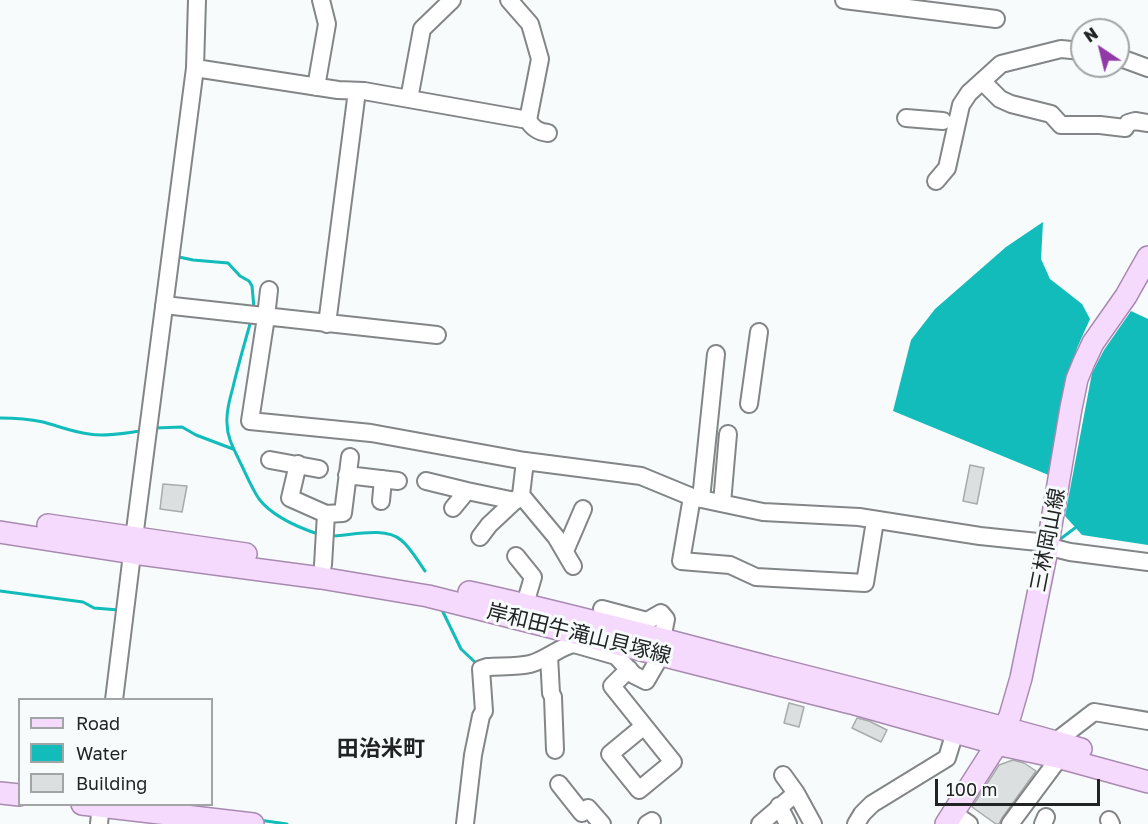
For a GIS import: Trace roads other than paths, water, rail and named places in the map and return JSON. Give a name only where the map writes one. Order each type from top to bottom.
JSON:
[{"type":"main road","name":"三林岡山線","points":[[956,820],[1001,736],[1021,678],[1048,545],[1077,379],[1093,343],[1126,296],[1148,257]]},
{"type":"main road","name":"岸和田牛滝山貝塚線","points":[[0,518],[133,546],[428,596],[660,646],[1001,736],[1148,768]]},
{"type":"main road","name":"岸和田牛滝山貝塚線","points":[[0,532],[323,565],[431,584],[525,604],[851,703],[955,732],[1001,736]]},
{"type":"main road","name":"岸和田牛滝山貝塚線","points":[[1056,749],[1148,782]]},
{"type":"main road","points":[[0,793],[18,795]]},
{"type":"main road","points":[[96,810],[253,824]]},
{"type":"street","points":[[114,698],[195,68],[197,0]]},
{"type":"street","points":[[315,87],[327,24],[321,0]]},
{"type":"street","points":[[409,99],[422,29],[452,0]]},
{"type":"street","points":[[509,0],[530,24],[540,59],[528,120],[532,127],[548,134]]},
{"type":"street","points":[[844,0],[996,19]]},
{"type":"street","points":[[936,181],[947,168],[961,105],[969,93],[1001,64],[1061,49],[1070,50]]},
{"type":"street","points":[[1130,61],[1148,68]]},
{"type":"street","points":[[195,68],[409,99],[528,120]]},
{"type":"street","points":[[982,81],[1000,99],[1011,105],[1051,114],[1061,125],[1100,125],[1125,128],[1128,123],[1135,121],[1148,123]]},
{"type":"street","points":[[327,324],[357,91]]},
{"type":"street","points":[[906,118],[944,121]]},
{"type":"street","points":[[269,290],[267,317],[250,421],[371,432],[525,461],[642,476],[696,498],[763,512],[859,517],[980,536],[1038,542],[1070,552],[1148,562]]},
{"type":"street","points":[[164,305],[437,336]]},
{"type":"street","points":[[747,393],[759,332]]},
{"type":"street","points":[[716,354],[702,434],[696,498],[681,561],[729,565],[756,577],[865,583],[875,521]]},
{"type":"street","points":[[722,503],[728,435]]},
{"type":"street","points":[[298,464],[290,498],[326,514],[343,513],[350,457]]},
{"type":"street","points":[[270,460],[319,469]]},
{"type":"street","points":[[480,537],[489,525],[518,498],[525,461]]},
{"type":"street","points":[[347,475],[390,480],[381,501]]},
{"type":"street","points":[[426,481],[467,491],[518,498],[556,537],[569,559],[583,509]]},
{"type":"street","points":[[453,508],[467,491]]},
{"type":"street","points":[[323,565],[326,514]]},
{"type":"street","points":[[516,556],[533,577],[525,604]]},
{"type":"street","points":[[465,824],[473,756],[484,711],[481,669],[531,664],[574,644],[616,656],[634,675],[646,681],[657,662],[666,619],[661,613],[647,621],[602,609]]},
{"type":"street","points":[[549,656],[551,693],[554,697],[555,750]]},
{"type":"street","points":[[629,669],[612,686],[644,726]]},
{"type":"street","points":[[1010,824],[1054,765],[1056,749],[1094,712],[1148,721]]},
{"type":"street","points":[[856,824],[872,804],[947,758],[955,732]]},
{"type":"street","points":[[783,775],[813,824]]},
{"type":"street","points":[[559,784],[582,813],[588,808],[602,824]]},
{"type":"street","points":[[760,824],[796,793]]},
{"type":"street","points":[[779,806],[788,824]]},
{"type":"water","points":[[1043,222],[1041,259],[1050,279],[1082,304],[1090,319],[1077,348],[1070,373],[1051,476],[893,411],[911,340],[935,309],[1006,247]]},
{"type":"water","points":[[1131,311],[1148,319],[1148,545],[1082,535],[1065,516],[1092,373],[1104,350]]},
{"type":"waterway","points":[[179,257],[228,263],[252,286],[254,308]]},
{"type":"waterway","points":[[250,324],[228,409],[227,428],[230,439],[259,499],[286,521],[318,534]]},
{"type":"waterway","points":[[0,418],[38,421],[95,435],[141,431]]},
{"type":"waterway","points":[[155,428],[182,427],[196,435],[233,449]]},
{"type":"waterway","points":[[1059,540],[1075,528]]},
{"type":"waterway","points":[[329,536],[386,533],[401,540],[425,571]]},
{"type":"waterway","points":[[0,591],[83,602],[94,608],[119,610]]},
{"type":"waterway","points":[[442,610],[461,649],[478,665]]},
{"type":"waterway","points":[[259,820],[287,824]]},
{"type":"district","name":"田治米町","points":[[381,749]]}]
